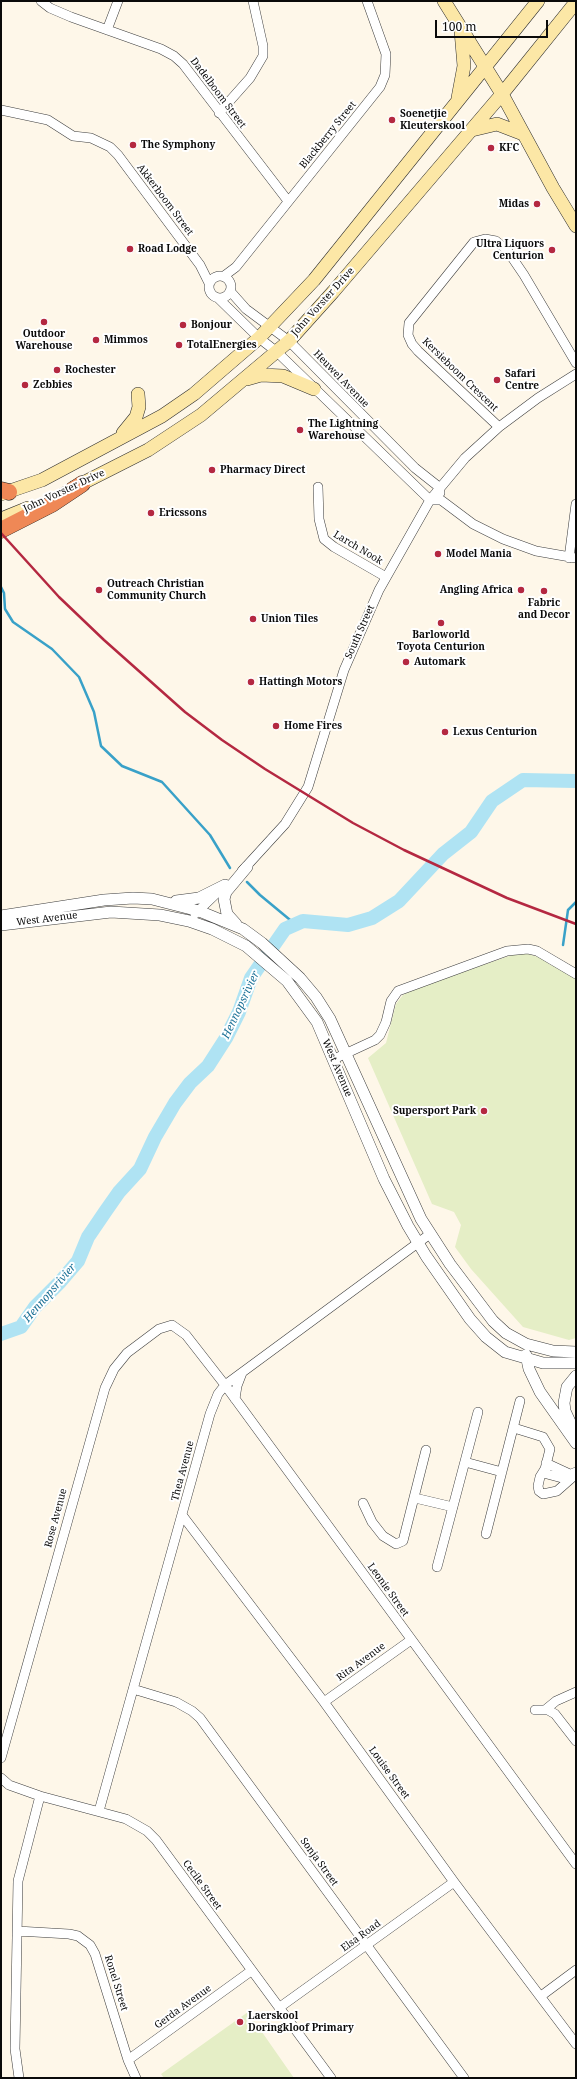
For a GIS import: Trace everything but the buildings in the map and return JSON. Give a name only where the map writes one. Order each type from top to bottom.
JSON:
[{"type":"highway","points":[[1,530],[52,504],[82,484]]},
{"type":"main road","points":[[444,1],[502,94],[523,134],[576,226]]},
{"type":"main road","name":"John Vorster Drive","points":[[4,492],[42,480],[162,416],[194,394],[259,338],[314,280],[538,1]]},
{"type":"main road","name":"John Vorster Drive","points":[[1,519],[82,484],[148,450],[201,415],[277,352],[334,292],[472,130],[576,2]]},
{"type":"main road","points":[[458,101],[464,66],[461,29]]},
{"type":"main road","points":[[472,130],[497,124],[523,134]]},
{"type":"main road","points":[[246,379],[261,375],[283,376],[314,389]]},
{"type":"main road","points":[[114,442],[136,417],[139,407],[138,394]]},
{"type":"street","name":"Dadelboom Street","points":[[41,1],[50,8],[161,49],[174,56],[183,64],[219,113],[288,201]]},
{"type":"street","points":[[107,30],[118,1]]},
{"type":"street","points":[[219,113],[250,78],[263,56],[264,46],[253,1]]},
{"type":"street","name":"Blackberry Street","points":[[223,278],[236,267],[361,111],[383,81],[387,67],[386,54],[367,1]]},
{"type":"street","name":"Akkerboom Street","points":[[1,110],[48,120],[73,136],[91,138],[110,147],[118,155],[200,265],[209,283]]},
{"type":"street","name":"Kersieboom Crescent","points":[[499,427],[418,351],[412,344],[408,334],[409,323],[474,242],[485,239],[496,241],[507,250],[524,275],[576,363]]},
{"type":"street","name":"Akkerboom Street","points":[[200,265],[223,278]]},
{"type":"street","points":[[270,326],[241,304],[230,291],[223,278],[209,283],[211,294],[218,298],[259,338],[277,352],[430,500],[440,500],[473,524],[503,539],[536,551],[573,558],[576,504]]},
{"type":"street","points":[[218,298],[225,297],[230,291]]},
{"type":"street","name":"Heuwel Avenue","points":[[270,326],[289,341],[415,468],[439,488]]},
{"type":"street","name":"South Street","points":[[189,921],[225,885],[247,867],[285,824],[308,787],[344,670],[386,577],[430,500],[465,458],[499,427],[538,398],[576,374]]},
{"type":"street","name":"Larch Nook","points":[[318,487],[319,519],[324,539],[334,547],[386,577]]},
{"type":"street","points":[[439,488],[440,500]]},
{"type":"street","points":[[243,929],[227,914],[224,899],[226,892],[247,867]]},
{"type":"street","points":[[166,902],[199,898],[225,885]]},
{"type":"street","name":"West Avenue","points":[[1,916],[113,899],[133,898],[166,902],[198,911],[243,929],[253,936],[293,971],[316,997],[330,1019],[406,1188],[430,1234],[450,1264],[493,1321],[506,1333],[526,1344],[553,1351],[576,1352]]},
{"type":"street","name":"West Avenue","points":[[1,925],[111,912],[160,915],[189,921],[219,932],[246,946],[287,980],[317,1022],[334,1058],[384,1179],[418,1243],[480,1331],[505,1352],[526,1359],[557,1364],[576,1363]]},
{"type":"street","points":[[334,1058],[380,1035],[384,1027],[392,997],[398,991],[507,951],[528,949],[537,951],[576,974]]},
{"type":"street","name":"Thea Avenue","points":[[99,1811],[210,1414],[218,1394],[224,1385],[430,1234]]},
{"type":"street","name":"Rose Avenue","points":[[1,1758],[105,1388],[118,1363],[127,1353],[140,1343],[159,1329],[169,1325],[182,1330]]},
{"type":"street","name":"Leonie Street","points":[[182,1330],[235,1399],[576,1864]]},
{"type":"street","points":[[526,1344],[526,1359],[540,1392],[576,1443]]},
{"type":"street","points":[[235,1399],[237,1386],[243,1372]]},
{"type":"street","points":[[576,1376],[567,1387],[564,1403],[565,1411],[576,1436]]},
{"type":"street","points":[[486,1534],[520,1401]]},
{"type":"street","points":[[437,1567],[478,1412]]},
{"type":"street","points":[[514,1428],[542,1436],[550,1449],[540,1477],[538,1486],[539,1491],[547,1494],[557,1491],[575,1473]]},
{"type":"street","points":[[363,1503],[378,1531],[396,1544],[404,1541],[426,1450]]},
{"type":"street","points":[[465,1462],[502,1472]]},
{"type":"street","points":[[545,1466],[575,1473]]},
{"type":"street","points":[[415,1498],[453,1507]]},
{"type":"street","name":"Louise Street","points":[[182,1515],[324,1702],[454,1882],[576,2044]]},
{"type":"street","name":"Rita Avenue","points":[[324,1702],[411,1640]]},
{"type":"street","name":"Sonja Street","points":[[133,1689],[176,1702],[192,1711],[200,1718],[464,2078]]},
{"type":"street","points":[[546,1710],[556,1702],[576,1692]]},
{"type":"street","points":[[535,1710],[546,1710],[555,1714],[576,1741]]},
{"type":"street","name":"Cecile Street","points":[[1,1778],[9,1785],[40,1796],[99,1811],[137,1824],[156,1840],[331,2078]]},
{"type":"street","points":[[19,2078],[15,2049],[18,1881],[40,1796]]},
{"type":"street","name":"Elsa Road","points":[[280,2008],[454,1882]]},
{"type":"street","name":"Ronel Street","points":[[17,1931],[69,1934],[78,1936],[90,1945],[95,1954],[128,2060],[136,2078]]},
{"type":"street","points":[[541,1996],[576,1970]]},
{"type":"street","name":"Gerda Avenue","points":[[128,2060],[251,1971]]},
{"type":"green space","name":"Supersport Park","points":[[515,954],[528,954],[541,958],[552,966],[557,958],[576,970],[576,1338],[569,1340],[523,1327],[471,1269],[455,1247],[461,1225],[454,1212],[432,1204],[368,1058],[386,1043],[396,1004],[403,995],[414,989]]},
{"type":"green space","points":[[248,2012],[294,2078],[164,2078],[161,2074]]},
{"type":"waterway","points":[[1,587],[4,593],[5,609],[13,622],[52,649],[79,677],[94,712],[101,746],[122,766],[162,782],[210,835],[230,868]]},
{"type":"waterway","name":"Hennopsrivier","points":[[1,1334],[21,1327],[35,1307],[78,1261],[88,1237],[119,1192],[140,1169],[155,1137],[175,1103],[190,1083],[208,1066],[226,1038],[239,1012],[251,978],[285,929],[303,921],[348,925],[372,918],[399,901],[443,854],[471,832],[492,801],[523,780],[576,781]]},
{"type":"waterway","points":[[247,882],[260,895],[295,924]]},
{"type":"waterway","points":[[563,945],[568,910],[576,902]]},
{"type":"railway","points":[[1,533],[59,597],[104,640],[185,712],[222,740],[265,769],[353,823],[404,850],[507,898],[576,924]]},
{"type":"place","name":"Soenetjie Kleuterskool","points":[[392,120]]},
{"type":"place","name":"The Symphony","points":[[133,145]]},
{"type":"place","name":"KFC","points":[[491,148]]},
{"type":"place","name":"Midas","points":[[537,204]]},
{"type":"place","name":"Road Lodge","points":[[130,249]]},
{"type":"place","name":"Ultra Liquors Centurion","points":[[552,250]]},
{"type":"place","name":"Outdoor Warehouse","points":[[44,322]]},
{"type":"place","name":"Bonjour","points":[[183,325]]},
{"type":"place","name":"Mimmos","points":[[96,340]]},
{"type":"place","name":"TotalEnergies","points":[[179,345]]},
{"type":"place","name":"Rochester","points":[[57,370]]},
{"type":"place","name":"Safari Centre","points":[[497,380]]},
{"type":"place","name":"Zebbies","points":[[25,385]]},
{"type":"place","name":"The Lightning Warehouse","points":[[300,430]]},
{"type":"place","name":"Pharmacy Direct","points":[[212,470]]},
{"type":"place","name":"Ericssons","points":[[151,513]]},
{"type":"place","name":"Model Mania","points":[[438,554]]},
{"type":"place","name":"Outreach Christian Community Church","points":[[99,590]]},
{"type":"place","name":"Angling Africa","points":[[521,590]]},
{"type":"place","name":"Fabric and Decor","points":[[544,591]]},
{"type":"place","name":"Union Tiles","points":[[253,619]]},
{"type":"place","name":"Barloworld Toyota Centurion","points":[[441,623]]},
{"type":"place","name":"Automark","points":[[406,662]]},
{"type":"place","name":"Hattingh Motors","points":[[251,682]]},
{"type":"place","name":"Home Fires","points":[[276,726]]},
{"type":"place","name":"Lexus Centurion","points":[[445,732]]},
{"type":"place","name":"Supersport Park","points":[[484,1111]]},
{"type":"place","name":"Laerskool Doringkloof Primary","points":[[240,2022]]}]
